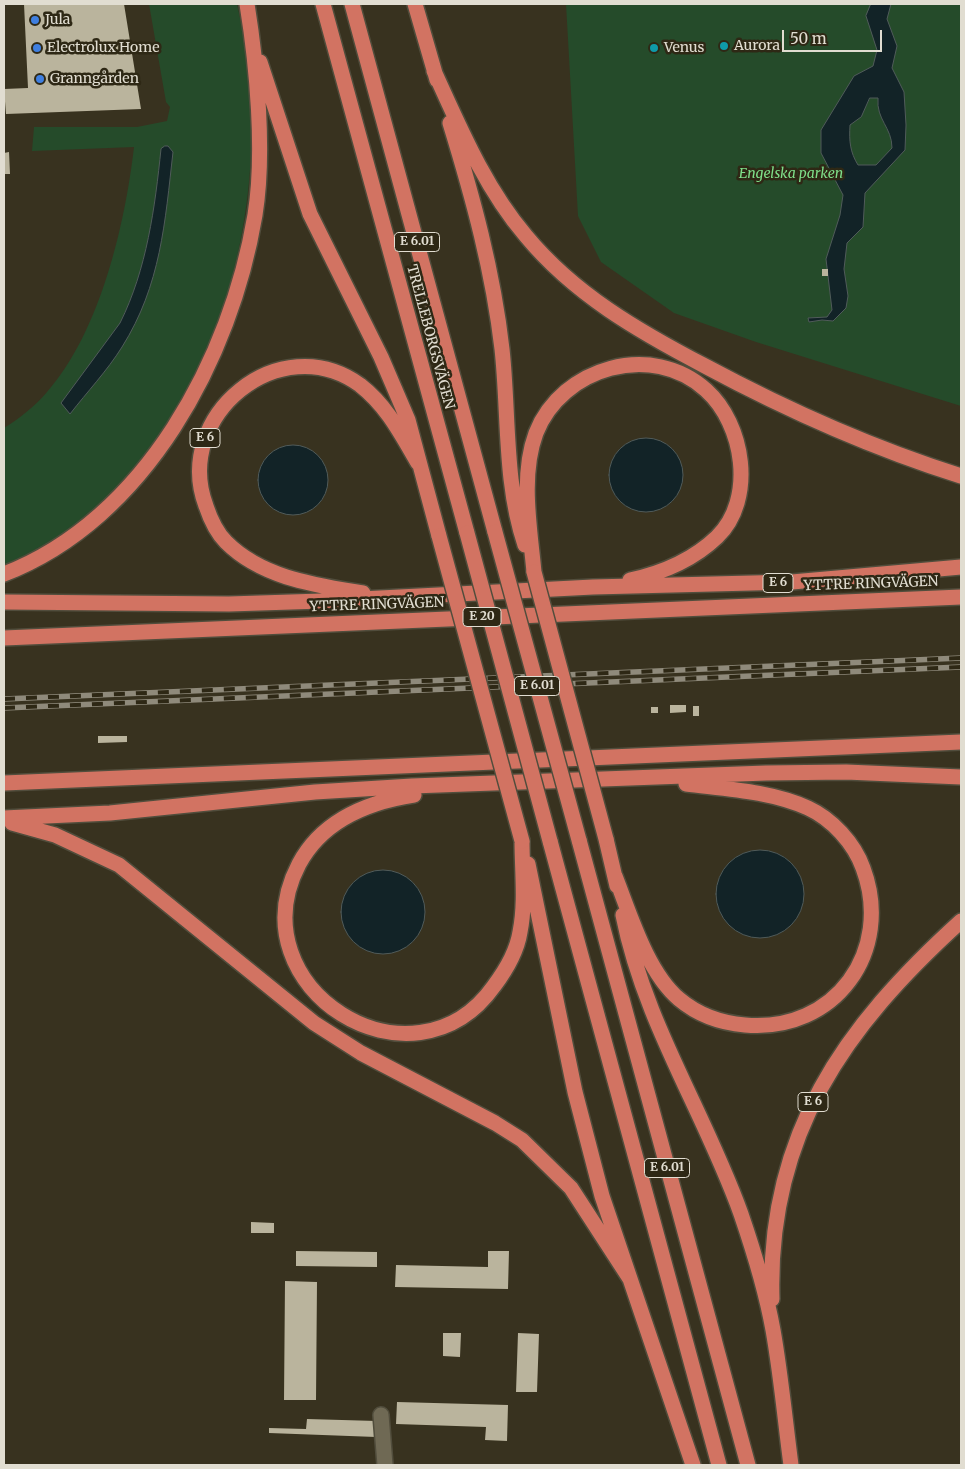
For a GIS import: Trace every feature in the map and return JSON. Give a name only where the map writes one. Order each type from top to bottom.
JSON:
[{"type":"highway","points":[[4,574],[39,558],[68,541],[117,498],[157,452],[204,374],[234,297],[250,240],[255,213],[258,149],[253,39],[247,4]]},
{"type":"highway","name":"TRELLEBORGSVÄGEN","points":[[323,4],[719,1465]]},
{"type":"highway","name":"TRELLEBORGSVÄGEN","points":[[352,4],[748,1465]]},
{"type":"highway","points":[[415,4],[476,208],[491,275],[502,350],[515,506],[525,531],[534,572],[606,839],[626,930],[643,985],[671,1059],[740,1213],[763,1284],[773,1330]]},
{"type":"highway","points":[[253,39],[291,161],[310,214],[396,391],[408,420],[418,463]]},
{"type":"highway","points":[[434,71],[471,150],[512,218],[541,254],[579,288],[640,331],[749,390],[852,436],[961,476]]},
{"type":"highway","points":[[525,531],[528,476],[535,438],[550,409],[568,390],[590,375],[604,369],[636,364],[671,370],[706,390],[728,419],[738,443],[741,482],[727,524],[708,545],[681,563],[644,577],[593,588]]},
{"type":"highway","name":"E 6","points":[[693,1465],[602,1196],[575,1092],[548,951],[522,841],[439,536],[418,463],[390,413],[368,392],[358,384],[335,373],[311,368],[276,371],[241,388],[218,413],[205,438],[200,475],[204,502],[224,540],[234,549],[259,565],[288,578],[391,598],[593,588],[792,582],[961,567]]},
{"type":"highway","name":"YTTRE RINGVÄGEN","points":[[4,638],[961,597]]},
{"type":"highway","points":[[4,602],[229,604],[391,598]]},
{"type":"highway","points":[[4,783],[961,742]]},
{"type":"highway","points":[[4,818],[110,813],[315,792],[480,784],[766,773],[846,772],[961,778]]},
{"type":"highway","points":[[615,876],[635,926],[662,980],[680,999],[715,1020],[730,1024],[756,1026],[774,1025],[806,1015],[819,1009],[837,995],[860,965],[867,950],[872,923],[872,904],[868,882],[861,861],[849,841],[824,819],[809,808],[760,794],[639,779]]},
{"type":"highway","points":[[480,784],[376,802],[340,821],[314,842],[303,856],[290,884],[285,920],[291,952],[297,966],[314,993],[337,1013],[351,1020],[365,1026],[396,1033],[432,1030],[465,1014],[478,1005],[489,994],[508,965],[520,933],[523,911],[522,841]]},
{"type":"highway","points":[[4,823],[55,835],[119,865],[314,1023],[361,1053],[495,1123],[522,1140],[571,1188],[630,1280]]},
{"type":"highway","name":"E 6","points":[[792,1465],[773,1330],[773,1250],[778,1207],[788,1163],[802,1125],[825,1079],[868,1016],[919,961],[961,921]]},
{"type":"street","points":[[381,1415],[385,1465]]},
{"type":"green space","points":[[149,4],[237,4],[249,76],[251,160],[244,220],[232,278],[213,335],[189,389],[157,439],[120,485],[76,526],[50,544],[4,568],[4,428],[27,412],[47,392],[66,367],[82,339],[107,276],[116,243],[124,210],[134,147],[32,151],[34,127],[137,127],[167,121],[170,107],[166,102]]},
{"type":"green space","name":"Engelska parken","points":[[566,4],[961,4],[961,406],[756,342],[674,313],[601,262],[578,216]]},
{"type":"shaded area","points":[[871,4],[891,4],[887,19],[897,46],[892,68],[904,92],[905,150],[865,193],[863,227],[847,243],[844,269],[848,296],[846,308],[833,321],[809,322],[808,318],[827,317],[832,310],[826,259],[840,215],[843,195],[821,153],[821,130],[854,76],[873,66],[877,50],[866,16]],"holes":[[[870,98],[878,98],[879,112],[890,134],[892,148],[876,165],[858,165],[853,156],[850,125],[861,117]]]},
{"type":"shaded area","points":[[168,146],[173,152],[164,228],[153,277],[145,300],[135,324],[122,347],[70,414],[61,403],[120,323],[137,281],[153,215],[161,149]]},
{"type":"shaded area","points":[[646,438],[660,441],[672,449],[680,461],[683,475],[680,489],[672,501],[660,509],[646,512],[632,509],[620,501],[612,489],[609,475],[612,461],[620,449],[632,441]]},
{"type":"shaded area","points":[[293,445],[306,448],[318,455],[325,467],[328,480],[325,493],[318,505],[306,512],[293,515],[280,512],[268,505],[261,493],[258,480],[261,467],[268,455],[280,448]]},
{"type":"shaded area","points":[[760,850],[777,854],[791,863],[800,877],[804,894],[800,911],[791,925],[777,934],[760,938],[743,934],[729,925],[720,911],[716,894],[720,877],[729,863],[743,854]]},
{"type":"shaded area","points":[[383,870],[399,873],[413,882],[422,896],[425,912],[422,928],[413,942],[399,951],[383,954],[367,951],[353,942],[344,928],[341,912],[344,896],[353,882],[367,873]]},
{"type":"building","points":[[24,4],[124,4],[141,109],[6,114],[4,89],[28,88]]},
{"type":"building","points":[[9,152],[10,174],[4,174],[4,153]]},
{"type":"building","points":[[822,269],[828,269],[828,276],[822,276]]},
{"type":"building","points":[[670,705],[686,705],[686,712],[670,713]]},
{"type":"building","points":[[693,706],[699,706],[699,716],[693,716]]},
{"type":"building","points":[[651,707],[658,707],[658,713],[651,713]]},
{"type":"building","points":[[98,736],[127,736],[127,742],[98,743]]},
{"type":"building","points":[[251,1222],[274,1223],[274,1233],[251,1233]]},
{"type":"building","points":[[296,1251],[377,1252],[377,1267],[296,1266]]},
{"type":"building","points":[[488,1251],[509,1251],[508,1289],[395,1287],[396,1265],[488,1267]]},
{"type":"building","points":[[285,1281],[317,1282],[316,1400],[284,1400]]},
{"type":"building","points":[[443,1333],[461,1333],[460,1357],[443,1356]]},
{"type":"building","points":[[518,1333],[539,1334],[537,1392],[516,1392]]},
{"type":"building","points":[[397,1402],[508,1405],[507,1441],[485,1440],[486,1427],[396,1424]]},
{"type":"building","points":[[307,1419],[377,1421],[376,1437],[269,1433],[269,1428],[306,1429]]},
{"type":"railway","points":[[4,699],[961,658]]},
{"type":"railway","points":[[4,708],[961,667]]},
{"type":"place","name":"Jula","points":[[35,20]]},
{"type":"place","name":"Aurora","points":[[724,46]]},
{"type":"place","name":"Electrolux Home","points":[[37,48]]},
{"type":"place","name":"Venus","points":[[654,48]]},
{"type":"place","name":"Granngården","points":[[40,79]]}]
